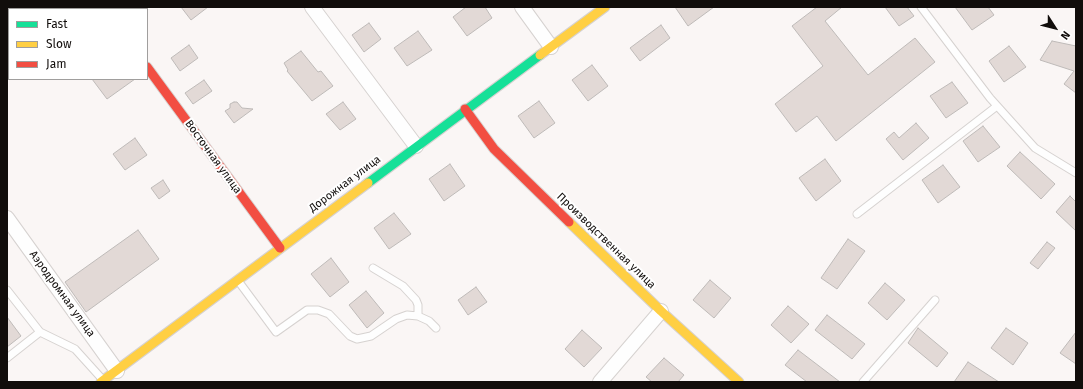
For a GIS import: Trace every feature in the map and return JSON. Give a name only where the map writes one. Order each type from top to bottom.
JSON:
[{"type":"main road","name":"Дорожная улица","points":[[102,381],[416,146],[605,7]]},
{"type":"main road","name":"Восточная улица","points":[[148,68],[280,248]]},
{"type":"main road","points":[[484,109],[492,90]]},
{"type":"main road","name":"Производственная улица","points":[[466,109],[494,149],[661,311],[739,382]]},
{"type":"main road","points":[[484,119],[486,131],[494,149]]},
{"type":"main road","points":[[430,136],[444,130],[458,130]]},
{"type":"main road","points":[[471,133],[494,149]]},
{"type":"street","points":[[312,7],[416,146]]},
{"type":"street","points":[[522,7],[551,47]]},
{"type":"street","name":"Аэродромная улица","points":[[7,218],[116,371]]},
{"type":"street","points":[[600,382],[661,311]]},
{"type":"lane","points":[[921,7],[997,106],[1035,148],[1076,173]]},
{"type":"lane","points":[[857,214],[997,106]]},
{"type":"lane","points":[[373,268],[403,286],[416,300],[418,305],[418,316]]},
{"type":"lane","points":[[238,280],[276,332],[307,310],[318,310],[329,314],[350,336],[357,338],[371,336],[396,319],[407,315],[418,316],[429,321],[436,328]]},
{"type":"lane","points":[[7,290],[40,332],[75,349],[102,381]]},
{"type":"lane","points":[[863,382],[935,300]]},
{"type":"lane","points":[[7,358],[40,332]]},
{"type":"building","points":[[181,7],[208,7],[191,20]]},
{"type":"building","points":[[466,7],[485,7],[492,18],[467,36],[453,17]]},
{"type":"building","points":[[675,7],[714,7],[688,26]]},
{"type":"building","points":[[817,7],[842,7],[825,21],[868,75],[915,38],[935,62],[836,141],[817,116],[796,132],[775,104],[823,66],[792,26]]},
{"type":"building","points":[[885,7],[907,7],[914,16],[899,26]]},
{"type":"building","points":[[955,7],[988,7],[994,15],[972,30]]},
{"type":"building","points":[[369,23],[381,39],[364,52],[352,35]]},
{"type":"building","points":[[661,25],[670,38],[640,61],[630,48]]},
{"type":"building","points":[[418,31],[432,50],[407,66],[394,48]]},
{"type":"building","points":[[1052,41],[1076,46],[1076,93],[1064,84],[1074,71],[1040,60]]},
{"type":"building","points":[[189,45],[198,58],[180,71],[171,58]]},
{"type":"building","points":[[1009,46],[1026,67],[1004,82],[989,61]]},
{"type":"building","points":[[301,51],[318,72],[321,71],[333,86],[312,101],[287,71],[288,70],[284,63]]},
{"type":"building","points":[[592,65],[608,86],[588,101],[572,80]]},
{"type":"building","points":[[93,80],[134,80],[107,99]]},
{"type":"building","points":[[204,80],[212,91],[193,104],[185,93]]},
{"type":"building","points":[[952,82],[968,103],[946,118],[930,96]]},
{"type":"building","points":[[539,101],[555,123],[534,138],[518,116]]},
{"type":"building","points":[[237,102],[242,108],[253,109],[234,123],[225,111],[230,108],[230,104]]},
{"type":"building","points":[[343,102],[356,119],[340,130],[326,114]]},
{"type":"building","points":[[916,123],[929,138],[903,160],[886,139],[894,132],[899,138]]},
{"type":"building","points":[[983,126],[1000,147],[978,162],[963,141]]},
{"type":"building","points":[[135,138],[147,155],[125,170],[113,154]]},
{"type":"building","points":[[1020,152],[1055,184],[1041,199],[1007,166]]},
{"type":"building","points":[[825,159],[841,181],[816,201],[799,178]]},
{"type":"building","points":[[450,164],[465,186],[444,201],[429,179]]},
{"type":"building","points":[[943,165],[960,187],[938,203],[922,180]]},
{"type":"building","points":[[163,180],[170,191],[159,199],[151,188]]},
{"type":"building","points":[[1070,196],[1076,202],[1076,231],[1056,212]]},
{"type":"building","points":[[394,213],[411,234],[389,249],[374,228]]},
{"type":"building","points":[[138,230],[159,259],[86,312],[65,282]]},
{"type":"building","points":[[848,239],[865,251],[837,289],[821,278]]},
{"type":"building","points":[[1047,242],[1055,248],[1038,269],[1030,263]]},
{"type":"building","points":[[331,258],[349,282],[330,297],[311,274]]},
{"type":"building","points":[[710,280],[731,298],[714,318],[693,300]]},
{"type":"building","points":[[885,283],[905,300],[887,320],[868,303]]},
{"type":"building","points":[[476,287],[487,302],[468,315],[458,300]]},
{"type":"building","points":[[366,291],[384,313],[367,328],[349,305]]},
{"type":"building","points":[[788,306],[809,324],[791,343],[771,325]]},
{"type":"building","points":[[827,315],[865,344],[852,359],[815,330]]},
{"type":"building","points":[[7,317],[21,336],[7,347]]},
{"type":"building","points":[[918,328],[948,353],[937,367],[908,343]]},
{"type":"building","points":[[1006,328],[1028,343],[1013,365],[991,348]]},
{"type":"building","points":[[582,330],[602,348],[584,367],[565,349]]},
{"type":"building","points":[[1076,332],[1076,364],[1060,353]]},
{"type":"building","points":[[798,350],[840,382],[807,382],[785,365]]},
{"type":"building","points":[[664,358],[684,375],[678,382],[652,382],[646,377]]},
{"type":"building","points":[[968,362],[999,382],[954,382]]},
{"type":"traffic: fast","points":[[368,183],[540,55]]},
{"type":"traffic: slow","points":[[540,55],[605,7]]},
{"type":"traffic: slow","points":[[101,382],[368,183]]},
{"type":"traffic: slow","points":[[569,222],[661,311],[739,382]]},
{"type":"traffic: jam","points":[[148,68],[280,248]]},
{"type":"traffic: jam","points":[[465,109],[494,149],[569,222]]}]
